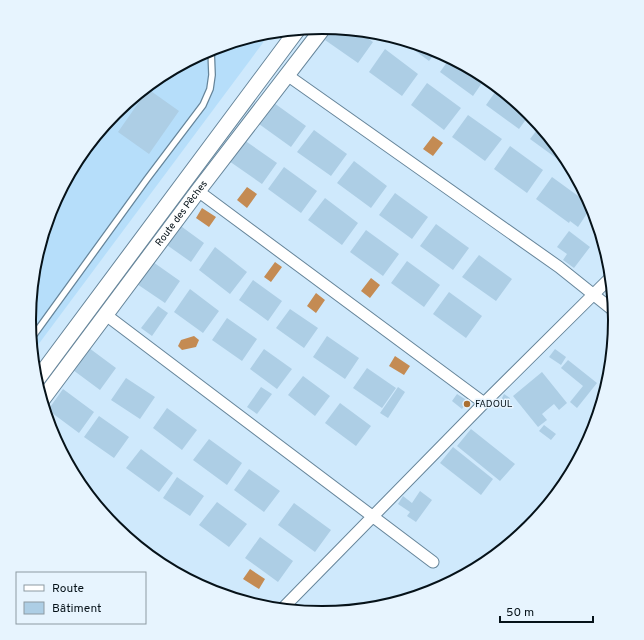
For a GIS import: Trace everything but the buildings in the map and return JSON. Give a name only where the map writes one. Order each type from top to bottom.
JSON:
[{"type":"main road","name":"Route des Pêches","points":[[46,395],[198,191],[318,34]]},
{"type":"main road","name":"Route des Pêches","points":[[41,375],[293,36]]},
{"type":"street","points":[[287,75],[559,267],[607,306]]},
{"type":"street","points":[[198,191],[484,403]]},
{"type":"street","points":[[287,604],[373,518],[484,403],[606,282]]},
{"type":"street","points":[[106,315],[433,562]]},
{"type":"lane","points":[[37,331],[147,179],[203,105],[210,89],[212,75],[211,57]]},
{"type":"shaded area","points":[[266,39],[37,346],[36,320],[38,283],[41,264],[51,228],[65,194],[74,177],[95,146],[107,131],[133,105],[163,82],[196,63],[230,49]]},
{"type":"shaded area","points":[[433,136],[443,143],[433,156],[423,149]]},
{"type":"shaded area","points":[[247,187],[257,194],[247,208],[237,200]]},
{"type":"shaded area","points":[[202,208],[216,217],[209,227],[196,218]]},
{"type":"shaded area","points":[[275,262],[282,267],[271,282],[264,277]]},
{"type":"shaded area","points":[[371,278],[380,285],[370,298],[361,291]]},
{"type":"shaded area","points":[[316,293],[325,300],[316,313],[307,306]]},
{"type":"shaded area","points":[[194,336],[199,340],[196,347],[182,350],[178,346],[181,340]]},
{"type":"shaded area","points":[[395,356],[410,366],[404,375],[389,366]]},
{"type":"shaded area","points":[[250,569],[265,579],[259,589],[243,579]]},
{"type":"place","name":"FADOUL","points":[[467,404]]}]
